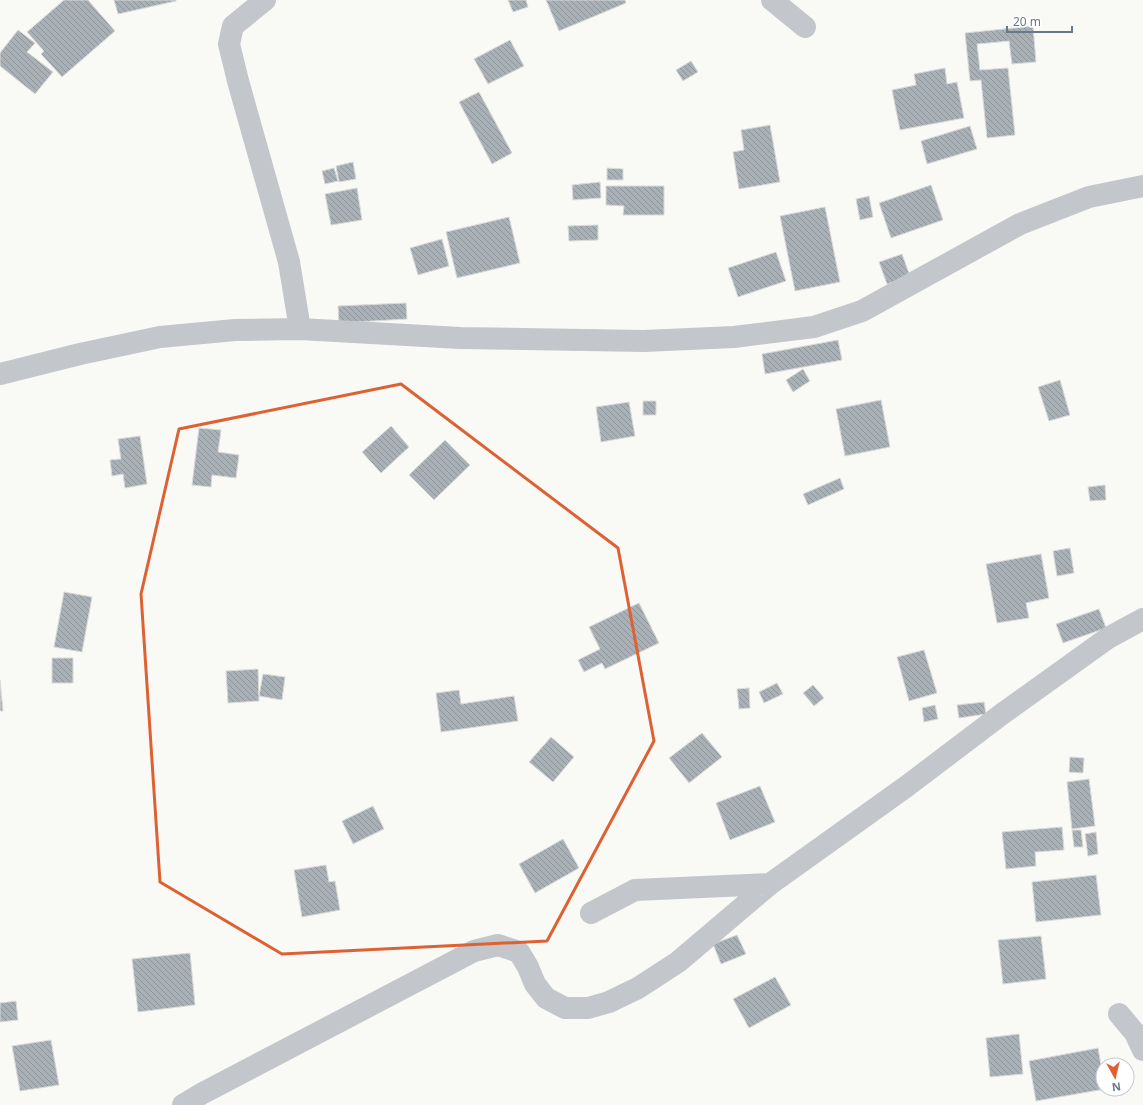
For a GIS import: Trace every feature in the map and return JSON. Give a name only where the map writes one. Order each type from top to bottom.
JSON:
[{"type":"street","points":[[265,0],[233,26],[229,44],[238,81],[290,262],[300,328]]},
{"type":"street","points":[[772,0],[805,27]]},
{"type":"street","points":[[0,374],[80,354],[160,337],[235,330],[300,328],[460,338],[644,341],[734,337],[814,327],[862,311],[1020,224],[1089,198],[1143,186]]},
{"type":"street","points":[[183,1105],[218,1085],[474,951],[498,945],[518,952],[528,966],[535,984],[546,998],[565,1008],[588,1008],[609,1002],[638,988],[678,962],[770,884],[907,786],[1002,714],[1108,638],[1143,619]]},
{"type":"street","points":[[591,913],[635,890],[770,884]]},
{"type":"street","points":[[1119,1014],[1135,1033],[1143,1050]]},
{"type":"highlighted area","points":[[401,384],[618,548],[654,741],[547,941],[282,954],[160,882],[141,594],[179,429]]},
{"type":"building","points":[[64,0],[88,0],[115,31],[62,77],[41,54],[44,51],[27,32]]},
{"type":"building","points":[[114,0],[176,0],[176,1],[118,14]]},
{"type":"building","points":[[508,0],[526,0],[528,7],[513,12]]},
{"type":"building","points":[[546,0],[625,0],[626,3],[559,31]]},
{"type":"building","points":[[1033,26],[1036,62],[1012,64],[1009,41],[977,44],[980,70],[1008,68],[1015,135],[987,138],[981,80],[970,81],[965,33]]},
{"type":"building","points":[[18,30],[35,43],[27,52],[53,72],[35,94],[0,66],[0,53]]},
{"type":"building","points":[[510,40],[524,66],[488,84],[474,59]]},
{"type":"building","points":[[691,61],[698,72],[683,81],[676,70]]},
{"type":"building","points":[[945,68],[947,84],[957,82],[964,118],[900,130],[892,90],[916,85],[914,74]]},
{"type":"building","points":[[479,92],[512,153],[492,164],[459,102]]},
{"type":"building","points":[[770,125],[780,182],[739,189],[733,152],[744,150],[741,130]]},
{"type":"building","points":[[970,126],[977,149],[927,164],[921,141]]},
{"type":"building","points":[[353,162],[356,179],[339,182],[336,166]]},
{"type":"building","points":[[334,168],[338,181],[325,184],[322,171]]},
{"type":"building","points":[[607,168],[623,169],[623,180],[607,180]]},
{"type":"building","points":[[600,182],[601,198],[573,200],[572,185]]},
{"type":"building","points":[[931,185],[943,220],[891,238],[879,203]]},
{"type":"building","points":[[606,186],[664,186],[664,215],[623,215],[624,206],[606,205]]},
{"type":"building","points":[[357,188],[362,220],[331,225],[325,194]]},
{"type":"building","points":[[869,196],[873,217],[860,220],[856,199]]},
{"type":"building","points":[[825,207],[840,282],[795,291],[780,216]]},
{"type":"building","points":[[509,217],[520,263],[457,278],[446,232]]},
{"type":"building","points":[[598,225],[598,240],[569,241],[568,226]]},
{"type":"building","points":[[442,239],[449,266],[418,275],[410,248]]},
{"type":"building","points":[[776,252],[786,281],[738,297],[728,268]]},
{"type":"building","points":[[902,254],[910,276],[887,284],[879,262]]},
{"type":"building","points":[[406,303],[407,319],[339,323],[338,306]]},
{"type":"building","points":[[838,340],[842,360],[765,374],[762,354]]},
{"type":"building","points":[[803,369],[810,381],[793,392],[786,380]]},
{"type":"building","points":[[1060,380],[1070,415],[1049,421],[1038,387]]},
{"type":"building","points":[[881,400],[890,447],[845,456],[836,409]]},
{"type":"building","points":[[643,401],[656,401],[656,415],[643,415]]},
{"type":"building","points":[[629,402],[635,436],[601,442],[596,407]]},
{"type":"building","points":[[391,426],[409,447],[381,473],[362,452]]},
{"type":"building","points":[[199,428],[221,430],[218,452],[239,455],[236,478],[212,475],[211,487],[192,485]]},
{"type":"building","points":[[140,436],[147,484],[125,488],[123,474],[112,476],[110,460],[121,459],[118,439]]},
{"type":"building","points":[[445,440],[470,465],[434,500],[409,475]]},
{"type":"building","points":[[840,478],[844,489],[808,505],[803,494]]},
{"type":"building","points":[[1105,485],[1106,500],[1090,501],[1088,487]]},
{"type":"building","points":[[1070,548],[1074,573],[1057,576],[1053,551]]},
{"type":"building","points":[[1041,554],[1049,598],[1026,603],[1029,618],[997,623],[986,564]]},
{"type":"building","points":[[64,592],[92,597],[82,652],[54,647]]},
{"type":"building","points":[[639,603],[659,643],[605,669],[602,663],[584,672],[578,660],[600,649],[589,627]]},
{"type":"building","points":[[1099,609],[1106,628],[1063,643],[1056,624]]},
{"type":"building","points":[[924,650],[937,693],[909,701],[897,657]]},
{"type":"building","points":[[52,658],[73,658],[73,683],[52,683]]},
{"type":"building","points":[[258,669],[259,701],[228,703],[226,671]]},
{"type":"building","points":[[263,674],[285,677],[282,700],[259,696]]},
{"type":"building","points":[[0,680],[3,711],[0,711]]},
{"type":"building","points":[[777,683],[783,694],[764,703],[759,692]]},
{"type":"building","points":[[813,685],[824,698],[814,706],[803,693]]},
{"type":"building","points":[[749,688],[750,708],[739,709],[737,689]]},
{"type":"building","points":[[459,690],[461,704],[514,696],[518,721],[441,732],[436,693]]},
{"type":"building","points":[[984,702],[986,714],[959,718],[957,705]]},
{"type":"building","points":[[935,705],[938,719],[924,722],[922,708]]},
{"type":"building","points":[[702,733],[722,757],[689,783],[669,758]]},
{"type":"building","points":[[551,737],[574,757],[553,782],[529,762]]},
{"type":"building","points":[[1070,757],[1084,758],[1083,773],[1069,772]]},
{"type":"building","points":[[1089,779],[1095,826],[1072,829],[1067,782]]},
{"type":"building","points":[[760,786],[775,822],[730,840],[716,803]]},
{"type":"building","points":[[373,806],[384,829],[353,844],[342,821]]},
{"type":"building","points":[[1062,827],[1064,850],[1035,852],[1036,866],[1006,869],[1002,832]]},
{"type":"building","points":[[1072,830],[1081,830],[1083,847],[1074,847]]},
{"type":"building","points":[[1096,832],[1098,854],[1088,856],[1085,834]]},
{"type":"building","points":[[563,839],[579,868],[535,893],[519,864]]},
{"type":"building","points":[[326,865],[329,882],[335,881],[340,910],[302,917],[294,870]]},
{"type":"building","points":[[1096,875],[1101,915],[1036,922],[1032,882]]},
{"type":"building","points":[[737,935],[746,954],[721,964],[713,944]]},
{"type":"building","points":[[1041,936],[1046,979],[1003,984],[998,940]]},
{"type":"building","points":[[190,953],[195,1005],[138,1012],[132,959]]},
{"type":"building","points":[[775,977],[791,1005],[749,1028],[733,999]]},
{"type":"building","points":[[16,1001],[18,1020],[0,1022],[0,1003]]},
{"type":"building","points":[[1019,1034],[1023,1074],[990,1077],[986,1038]]},
{"type":"building","points":[[51,1040],[59,1085],[20,1091],[12,1046]]},
{"type":"building","points":[[1098,1048],[1100,1057],[1095,1057],[1095,1091],[1036,1101],[1029,1061]]}]
